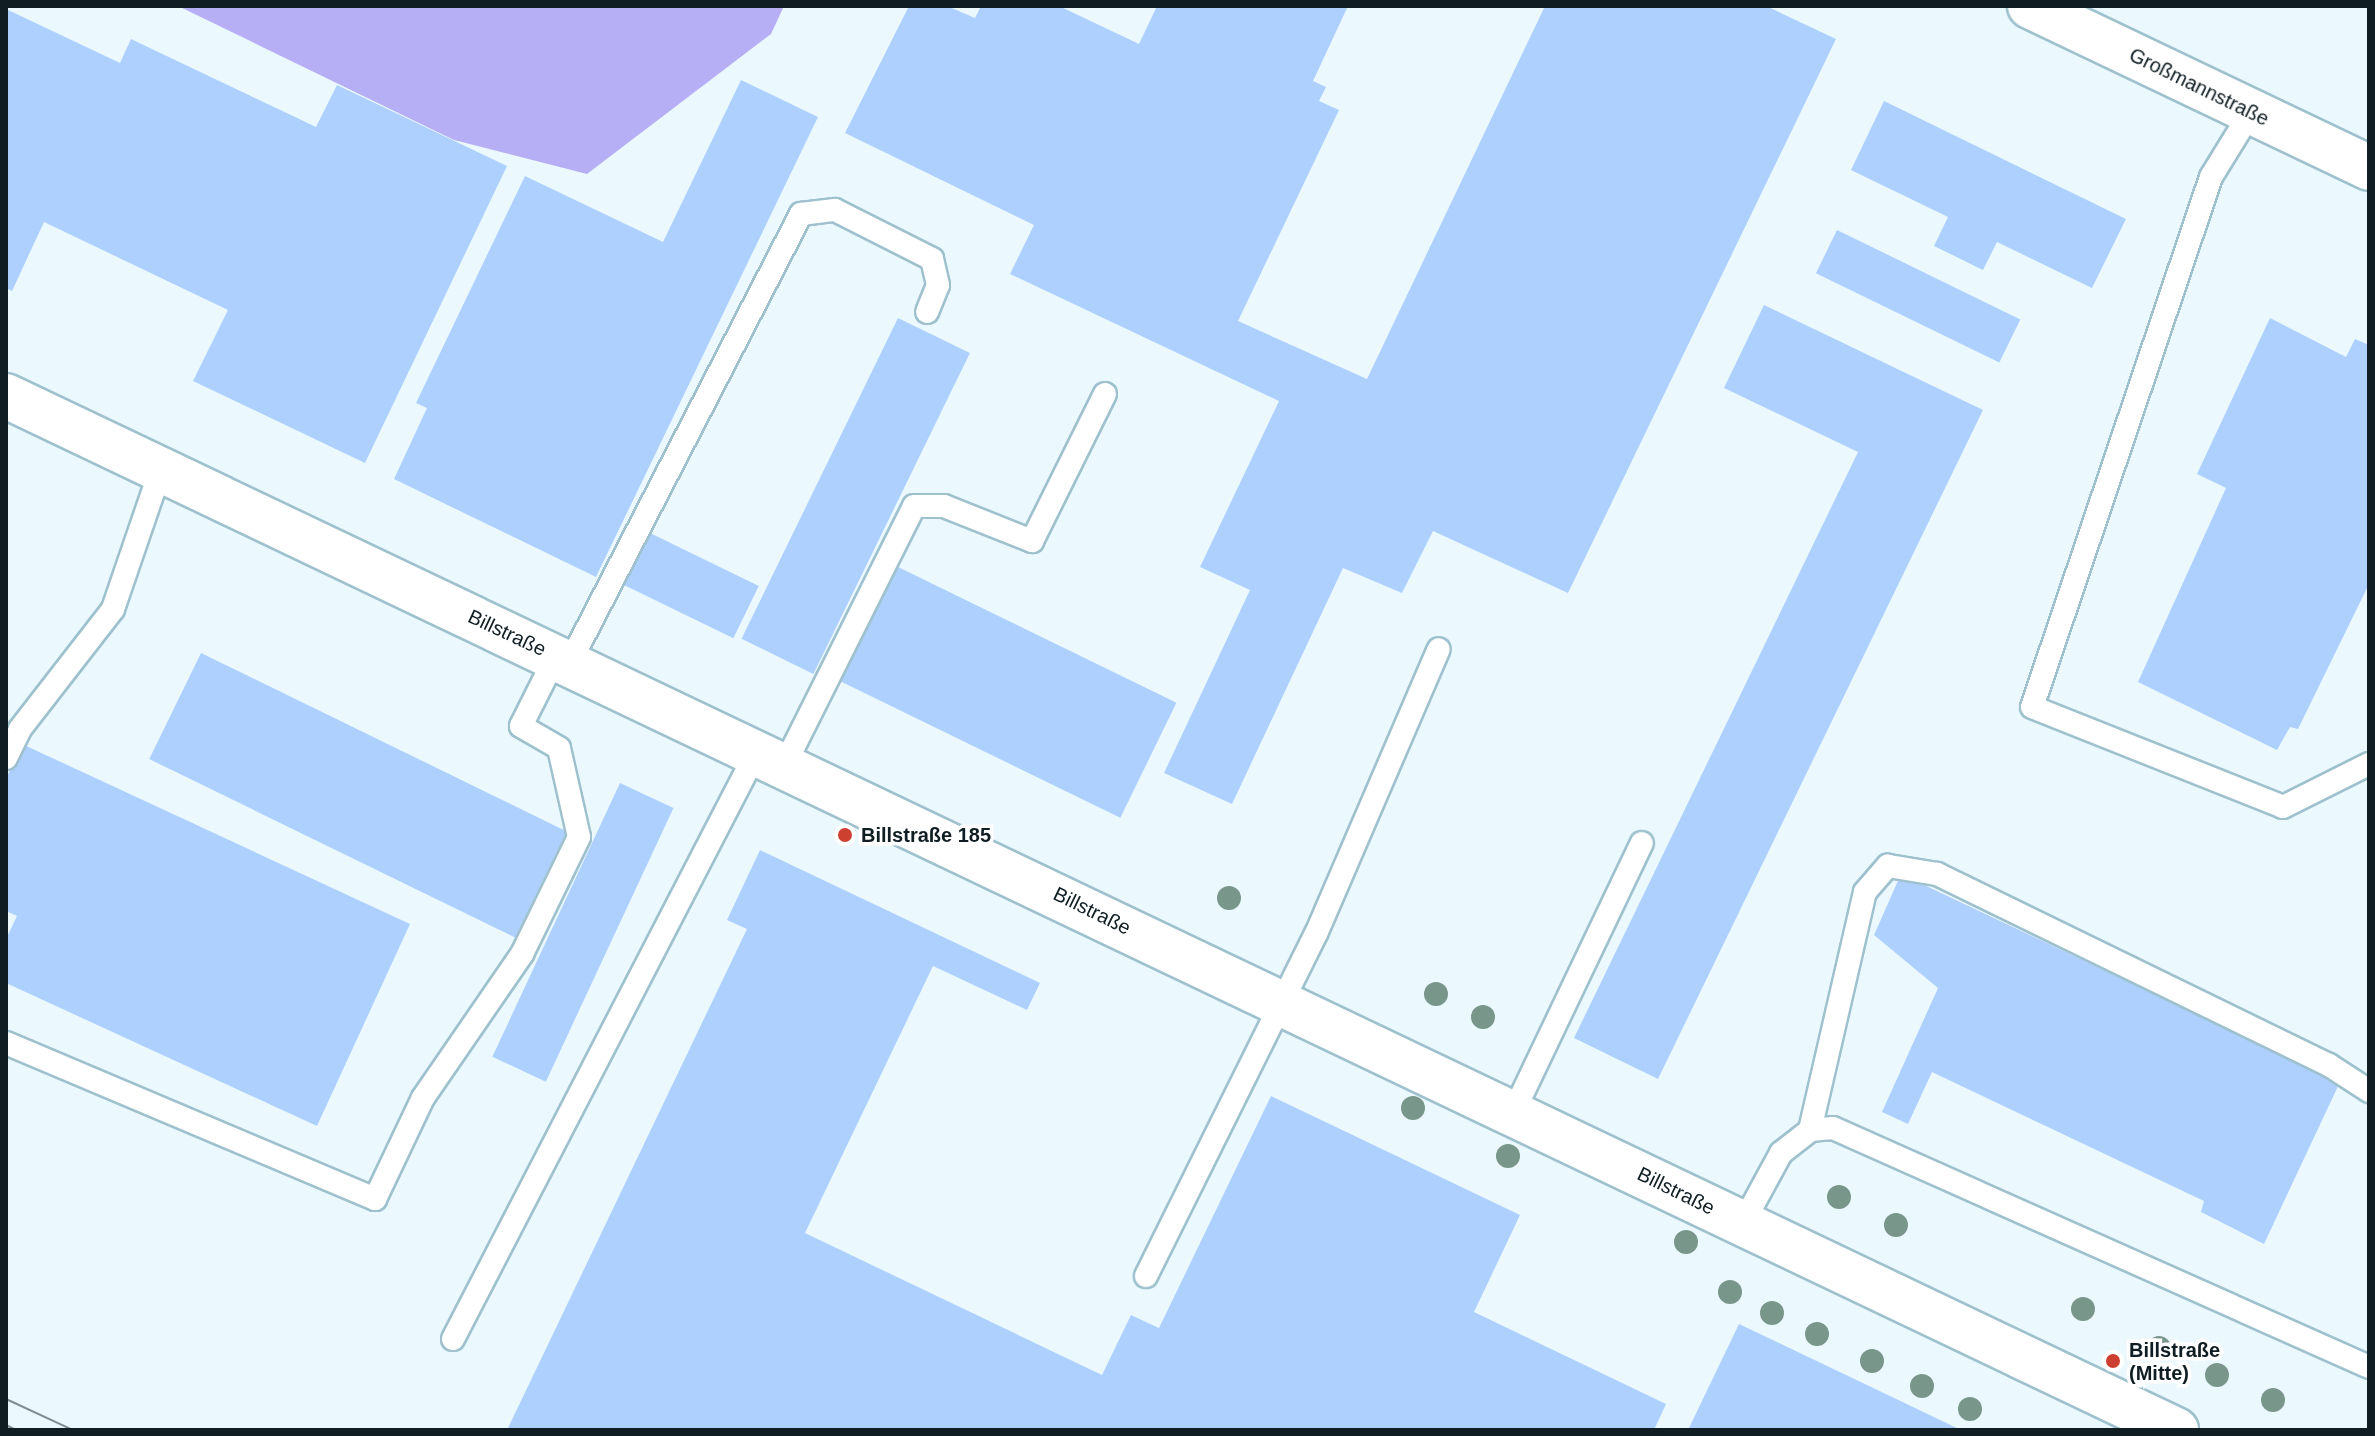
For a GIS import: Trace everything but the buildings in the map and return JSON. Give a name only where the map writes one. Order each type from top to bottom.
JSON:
[{"type":"street","name":"Großmannstraße","points":[[2030,6],[2251,112],[2367,161]]},
{"type":"street","name":"Billstraße","points":[[6,396],[2176,1430]]},
{"type":"lane","points":[[2251,112],[2211,177],[2032,707],[2283,807],[2369,764]]},
{"type":"lane","points":[[6,1043],[375,1199],[423,1098],[522,954],[579,837],[559,748],[521,726],[563,659],[801,214],[835,210],[932,259],[938,285],[927,312]]},
{"type":"lane","points":[[453,1339],[771,758],[914,506],[944,506],[1032,541],[1105,394]]},
{"type":"lane","points":[[6,758],[20,729],[113,609],[161,469]]},
{"type":"lane","points":[[1146,1276],[1279,1000],[1316,934],[1439,649]]},
{"type":"lane","points":[[1513,1113],[1642,843]]},
{"type":"lane","points":[[1810,1130],[1865,892],[1888,866],[1937,874],[2315,1058],[2369,1091]]},
{"type":"lane","points":[[1743,1223],[1781,1153],[1810,1130],[1833,1128],[2369,1367]]},
{"type":"shaded area","points":[[178,6],[784,6],[771,34],[587,174],[454,140]]},
{"type":"tram line","points":[[6,1399],[73,1430]]},
{"type":"tram line","points":[[6,1425],[16,1430]]},
{"type":"place","name":"Billstraße 185","points":[[845,835]]},
{"type":"place","name":"Billstraße (Mitte)","points":[[2113,1361]]}]
